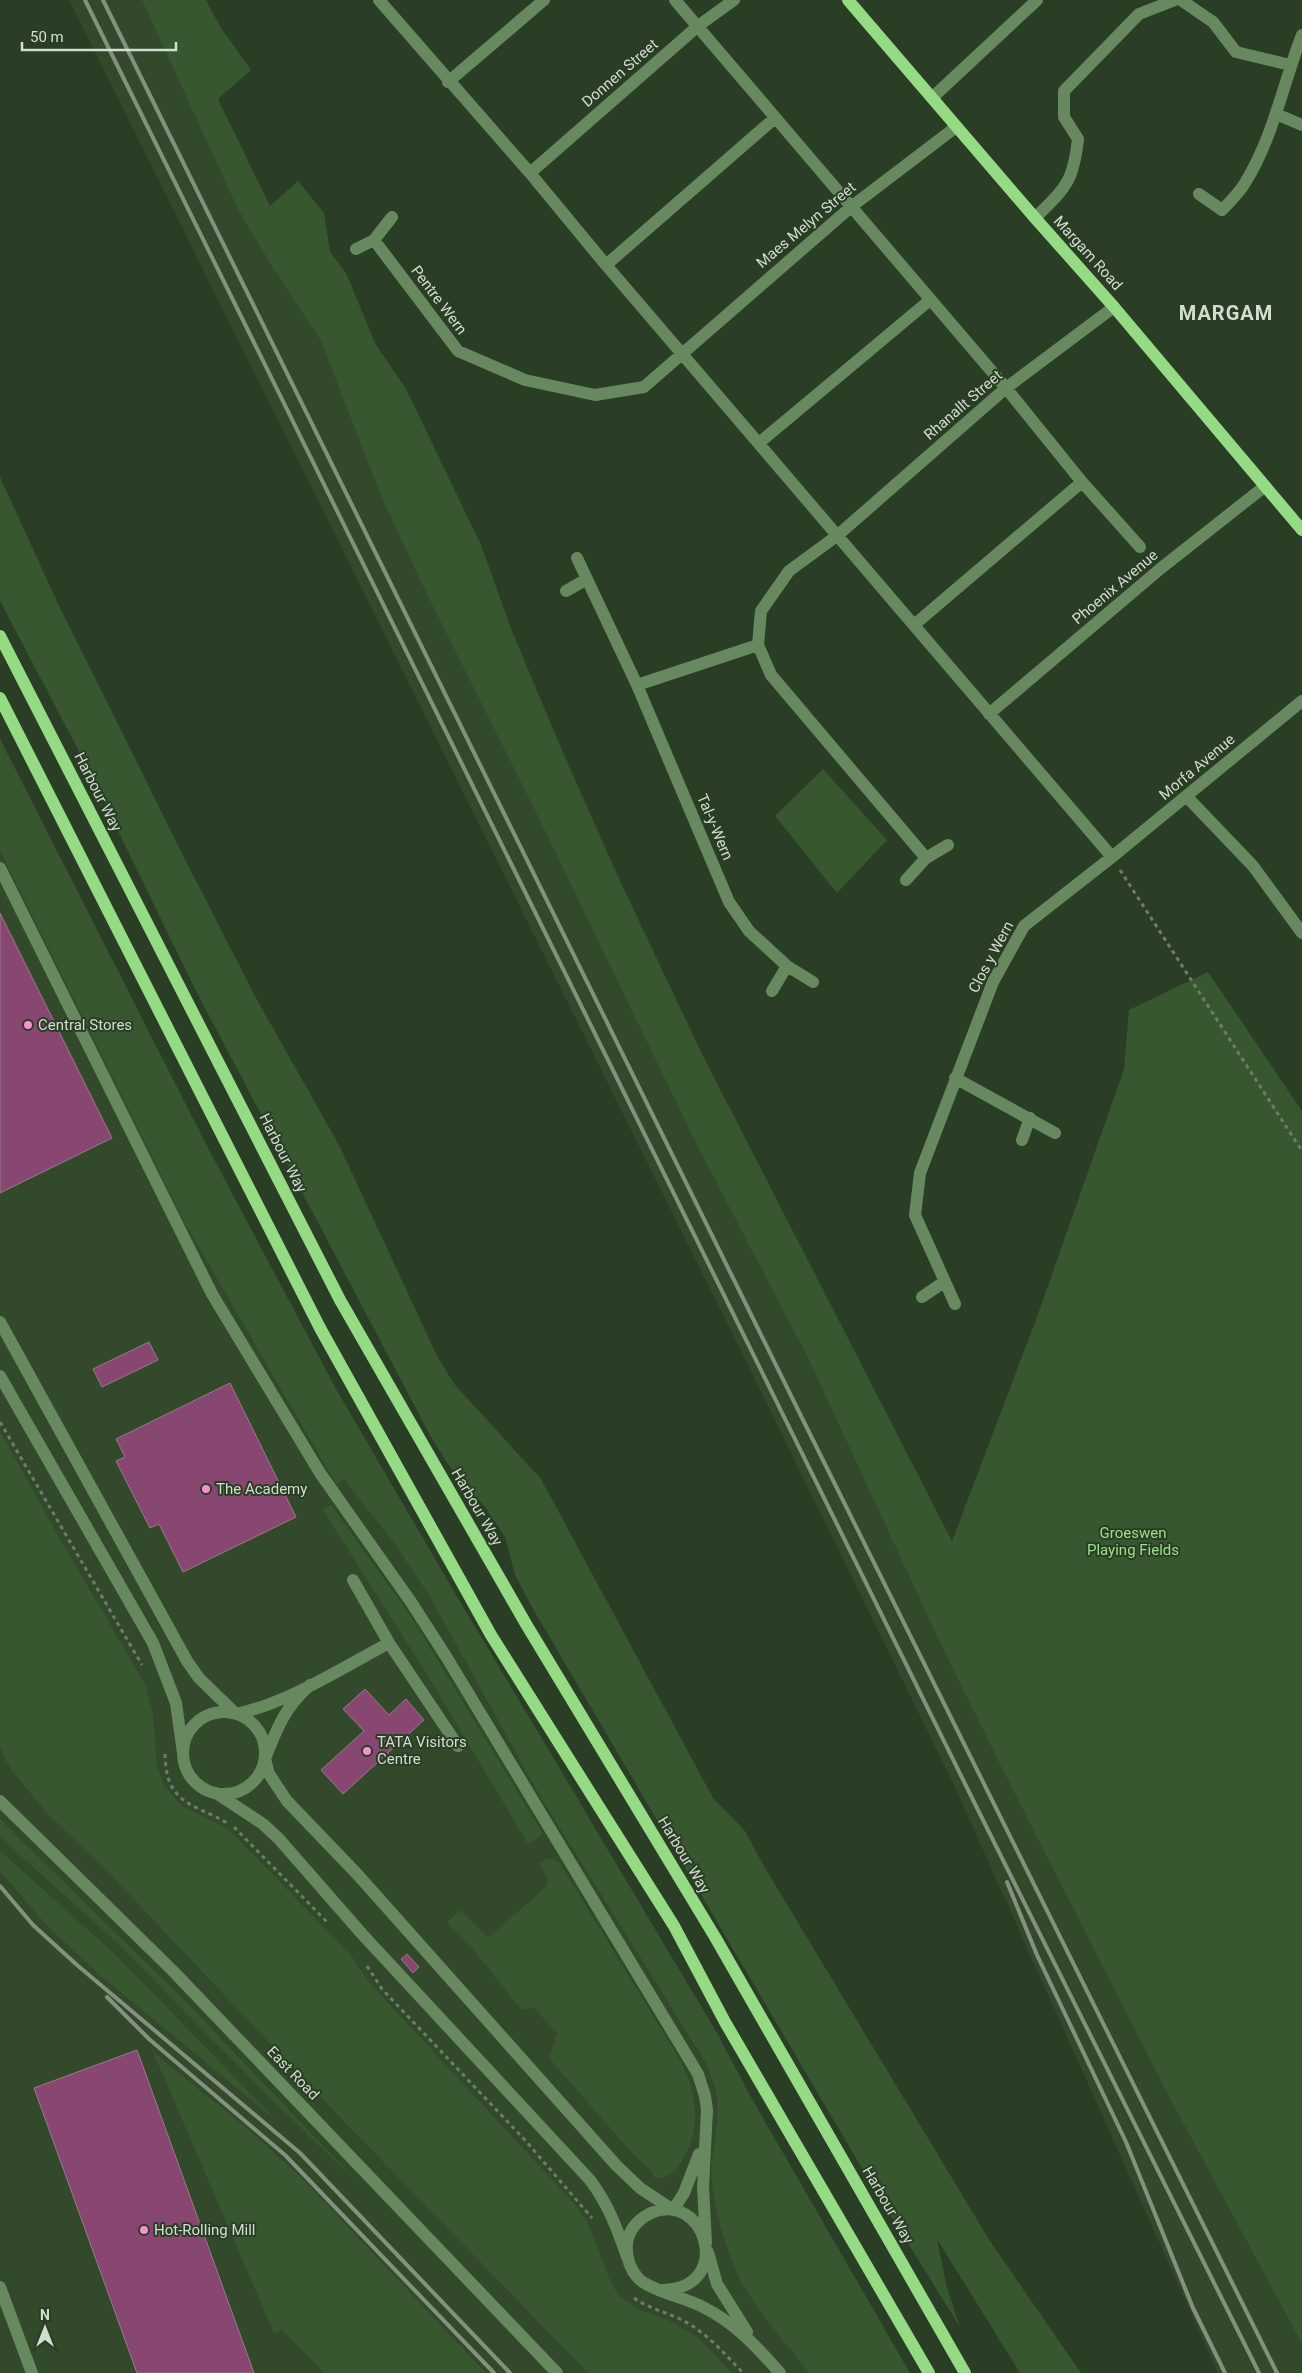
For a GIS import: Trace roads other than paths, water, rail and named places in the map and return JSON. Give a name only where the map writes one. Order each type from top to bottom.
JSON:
[{"type":"main road","name":"Margam Road","points":[[848,0],[956,127],[1114,307],[1302,530]]},
{"type":"main road","name":"Harbour Way","points":[[0,636],[340,1300],[526,1624],[715,1937],[965,2373]]},
{"type":"main road","points":[[0,698],[320,1328],[491,1635],[674,1926],[726,2022],[929,2373]]},
{"type":"street","points":[[379,0],[448,82],[530,173],[606,266],[1112,857]]},
{"type":"street","points":[[448,82],[544,0]]},
{"type":"street","points":[[675,0],[1006,388],[1082,482],[1140,547]]},
{"type":"street","name":"Donnen Street","points":[[530,173],[698,26],[734,0]]},
{"type":"street","points":[[932,97],[1037,0]]},
{"type":"street","points":[[1035,218],[1064,189],[1075,168],[1078,138],[1064,117],[1064,91],[1139,14],[1175,0]]},
{"type":"street","points":[[1181,0],[1213,22],[1236,52],[1290,65]]},
{"type":"street","points":[[1199,194],[1222,210],[1245,184],[1273,126],[1290,65],[1302,35]]},
{"type":"street","points":[[1276,114],[1302,125]]},
{"type":"street","points":[[606,266],[775,118]]},
{"type":"street","name":"Maes Melyn Street","points":[[682,353],[851,207],[956,127]]},
{"type":"street","points":[[356,249],[374,240],[392,217]]},
{"type":"street","name":"Pentre Wern","points":[[374,240],[458,352],[526,380],[595,395],[634,389],[644,387],[682,353]]},
{"type":"street","points":[[759,443],[930,300]]},
{"type":"street","name":"Rhanallt Street","points":[[838,535],[1006,388],[1114,307]]},
{"type":"street","points":[[914,625],[1082,482]]},
{"type":"street","name":"Phoenix Avenue","points":[[989,714],[1160,570],[1264,487]]},
{"type":"street","points":[[838,535],[789,571],[761,611],[758,645],[770,674],[926,858]]},
{"type":"street","name":"Tal-y-Wern","points":[[577,558],[638,686],[729,902],[749,931],[787,966],[813,982]]},
{"type":"street","points":[[566,591],[587,579]]},
{"type":"street","points":[[638,686],[758,645]]},
{"type":"street","name":"Morfa Avenue","points":[[1112,857],[1302,701]]},
{"type":"street","points":[[1187,797],[1253,866],[1302,933]]},
{"type":"street","points":[[906,880],[926,858],[948,846]]},
{"type":"street","name":"Clos y Wern","points":[[955,1304],[915,1215],[920,1173],[993,982],[1024,926],[1112,857]]},
{"type":"street","points":[[0,868],[212,1294],[243,1348],[320,1473],[411,1602],[447,1658],[698,2074],[707,2110],[702,2187],[707,2245],[717,2284],[758,2348]]},
{"type":"street","points":[[772,991],[787,966]]},
{"type":"street","points":[[955,1078],[1055,1133]]},
{"type":"street","points":[[1022,1140],[1030,1118]]},
{"type":"street","points":[[922,1297],[944,1282]]},
{"type":"street","points":[[0,1322],[187,1661],[205,1685],[236,1714],[246,1719],[261,1736],[265,1747],[265,1759],[269,1774],[287,1801],[358,1876],[566,2111],[634,2183],[672,2210],[688,2216],[697,2224],[707,2245],[705,2264],[696,2278],[682,2287],[663,2290]]},
{"type":"street","points":[[0,1376],[153,1644],[176,1703],[185,1764],[189,1774],[205,1790],[216,1793],[263,1824],[279,1839],[362,1934],[590,2180],[604,2198],[611,2212],[631,2269],[638,2279],[649,2286],[663,2290],[716,2314],[741,2331],[780,2373]]},
{"type":"street","points":[[353,1580],[389,1643],[458,1746]]},
{"type":"street","points":[[183,1753],[191,1729],[200,1720],[223,1712],[236,1714],[258,1708],[310,1685],[389,1643]]},
{"type":"street","points":[[216,1793],[235,1792],[244,1789],[258,1776],[283,1716],[290,1704],[310,1685]]},
{"type":"street","name":"East Road","points":[[0,1801],[173,1971],[557,2373]]},
{"type":"street","points":[[672,2210],[693,2173],[704,2140]]},
{"type":"street","points":[[627,2257],[628,2239],[638,2222],[652,2213],[672,2210]]},
{"type":"street","points":[[0,2287],[32,2373]]},
{"type":"railway","points":[[85,0],[976,1806],[1259,2373]]},
{"type":"railway","points":[[103,0],[804,1422],[1277,2373]]},
{"type":"railway","points":[[1007,1882],[1037,1955],[1126,2142],[1193,2308],[1225,2373]]},
{"type":"railway","points":[[0,1886],[33,1925],[77,1965],[300,2153],[510,2373]]},
{"type":"railway","points":[[107,1997],[149,2039],[285,2155],[494,2373]]},
{"type":"place","name":"Central Stores","points":[[28,1025]]},
{"type":"place","name":"The Academy","points":[[206,1489]]},
{"type":"place","name":"TATA Visitors Centre","points":[[367,1751]]},
{"type":"place","name":"Hot-Rolling Mill","points":[[144,2230]]},
{"type":"district","name":"MARGAM","points":[[1226,313]]},
{"type":"park label","name":"Groeswen Playing Fields","points":[[1133,1542]]}]
